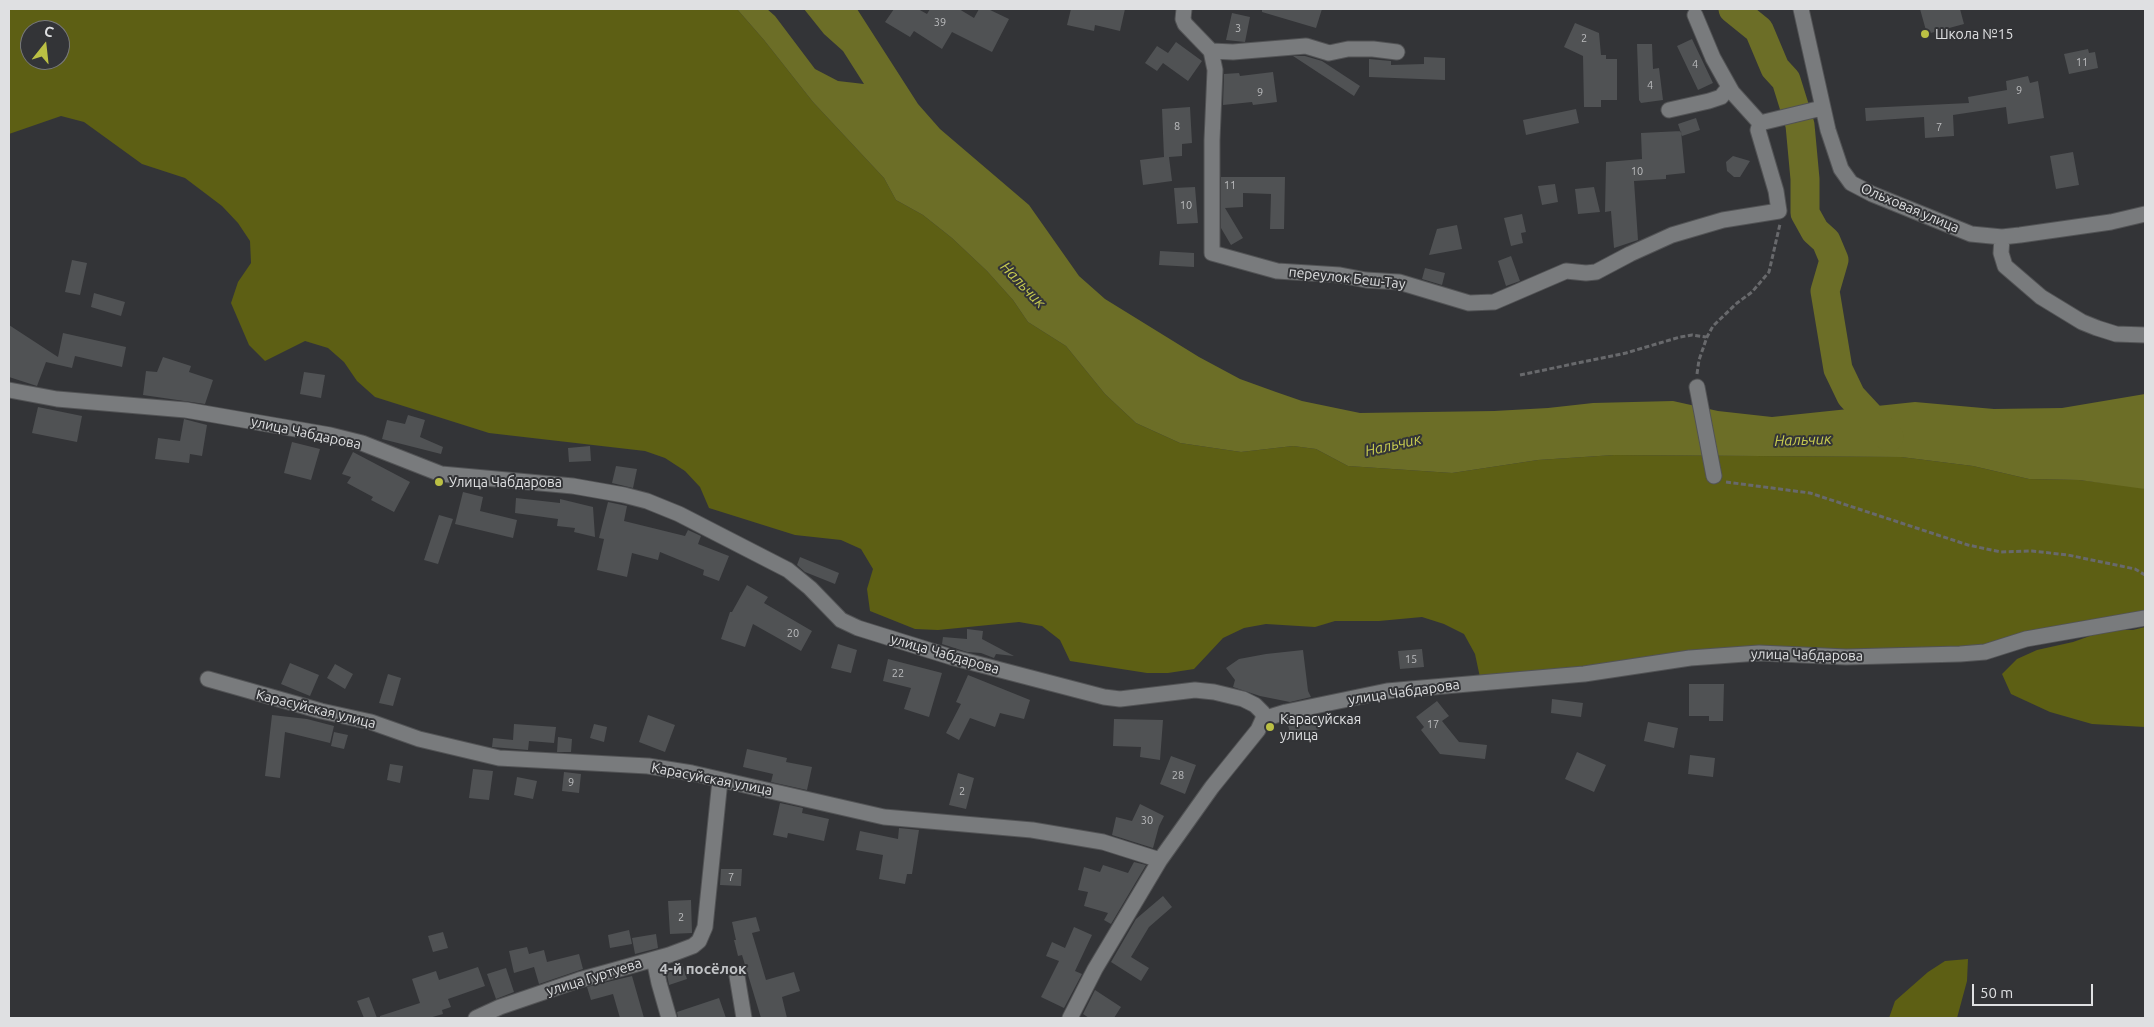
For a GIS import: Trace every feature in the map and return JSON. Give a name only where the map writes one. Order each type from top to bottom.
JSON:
[{"type":"street","points":[[1184,9],[1183,19],[1185,24],[1211,51],[1233,52],[1306,46],[1328,53],[1348,49],[1373,49],[1397,52]]},
{"type":"street","name":"Ольховая улица","points":[[1802,9],[1816,109],[1837,161],[1851,183],[1872,194],[1972,234],[2002,237],[2111,222],[2145,214]]},
{"type":"street","points":[[1695,15],[1729,87],[1766,122]]},
{"type":"street","name":"переулок Беш-Тау","points":[[1211,51],[1215,70],[1212,140],[1212,253],[1254,266],[1290,273],[1340,275],[1366,280],[1399,282],[1469,302],[1494,302],[1566,271],[1596,272],[1672,235],[1723,220],[1779,211]]},
{"type":"street","points":[[1669,110],[1709,102],[1721,97],[1729,87]]},
{"type":"street","points":[[1779,211],[1776,191],[1758,130],[1766,122],[1816,109]]},
{"type":"street","points":[[2002,237],[2001,253],[2005,266],[2041,297],[2082,322],[2096,328],[2116,334],[2145,335]]},
{"type":"street","points":[[1697,389],[1713,473]]},
{"type":"street","name":"улица Чабдарова","points":[[9,390],[57,399],[186,410],[330,435],[362,443],[441,474],[573,486],[647,501],[679,514],[788,570],[810,588],[842,620],[858,628],[951,657],[1104,697],[1132,698],[1195,690],[1222,694],[1244,699],[1255,704],[1262,713],[1263,719],[1286,712],[1387,691],[1584,674],[1690,658],[1759,653],[1813,656],[1985,652],[2026,639],[2145,618]]},
{"type":"street","name":"Карасуйская улица","points":[[208,679],[321,711],[371,722],[419,739],[478,754],[524,760],[648,766],[720,780],[884,817],[1032,830],[1103,842],[1160,860]]},
{"type":"street","points":[[1070,1018],[1108,947],[1160,860],[1212,786],[1258,730],[1263,719]]},
{"type":"street","name":"улица Гуртуева","points":[[476,1018],[500,1007],[579,980],[694,946],[699,941],[705,927],[720,780]]},
{"type":"street","points":[[654,959],[669,1018]]},
{"type":"street","points":[[737,976],[744,1018]]},
{"type":"path","points":[[1697,389],[1699,360],[1706,336],[1720,318],[1752,292],[1769,272],[1780,229],[1779,211]]},
{"type":"path","points":[[1520,375],[1626,353],[1680,337],[1692,335],[1706,336]]},
{"type":"path","points":[[1713,473],[1728,482],[1810,493],[1968,545],[2001,552],[2032,551],[2068,555],[2135,569],[2145,575]]},
{"type":"shaded area","points":[[9,9],[737,9],[813,102],[884,178],[896,200],[923,215],[952,238],[987,271],[1013,300],[1028,322],[1066,346],[1105,394],[1136,423],[1180,443],[1241,452],[1293,446],[1316,449],[1348,466],[1452,473],[1538,460],[1614,455],[1901,457],[1973,466],[2029,479],[2079,480],[2140,487],[2145,489],[2145,618],[2004,647],[1788,654],[1481,682],[1475,654],[1464,634],[1444,624],[1422,617],[1379,621],[1335,621],[1315,627],[1266,624],[1244,628],[1223,638],[1194,669],[1168,673],[1147,673],[1070,661],[1060,640],[1042,626],[1019,622],[938,630],[915,629],[870,611],[867,589],[873,569],[861,549],[841,540],[795,535],[709,508],[700,487],[685,471],[665,458],[645,451],[489,433],[375,397],[357,381],[344,362],[328,348],[305,341],[265,361],[249,345],[231,303],[238,282],[251,263],[250,241],[238,223],[222,206],[185,178],[142,164],[84,122],[61,116],[9,134]]},
{"type":"shaded area","points":[[2145,627],[2145,727],[2092,724],[2050,712],[2011,694],[2002,674],[2017,659],[2037,650],[2073,642],[2107,630],[2133,630]]},
{"type":"shaded area","points":[[1968,959],[1967,981],[1957,1018],[1889,1018],[1895,1001],[1928,972],[1945,961]]},
{"type":"water","name":"Нальчик","points":[[737,9],[767,9],[775,16],[815,69],[838,81],[864,84],[843,51],[824,34],[804,9],[857,9],[918,104],[940,129],[1029,205],[1079,276],[1105,299],[1199,357],[1240,379],[1302,401],[1360,413],[1494,411],[1593,403],[1673,401],[1718,411],[1772,417],[1915,402],[1994,409],[2062,408],[2145,394],[2145,489],[2079,480],[2029,479],[1973,466],[1901,457],[1614,455],[1538,460],[1452,473],[1348,466],[1316,449],[1293,446],[1241,452],[1180,443],[1136,423],[1105,394],[1066,346],[1028,322],[1013,300],[987,271],[952,238],[923,215],[896,200],[884,178],[813,102]]},
{"type":"building","points":[[894,9],[918,9],[927,14],[930,9],[959,9],[974,18],[979,9],[988,9],[1009,19],[992,52],[952,32],[942,49],[914,31],[910,37],[885,22]]},
{"type":"building","points":[[1071,9],[1125,9],[1120,31],[1095,25],[1094,31],[1067,25]]},
{"type":"building","points":[[1262,9],[1322,9],[1316,28],[1262,12]]},
{"type":"building","points":[[1920,9],[1960,9],[1964,24],[1927,34]]},
{"type":"building","points":[[1232,13],[1250,17],[1245,42],[1226,40]]},
{"type":"building","points":[[1575,23],[1599,33],[1601,55],[1606,55],[1606,59],[1617,59],[1617,100],[1601,100],[1601,107],[1584,107],[1583,56],[1564,47]]},
{"type":"building","points":[[1692,39],[1713,83],[1698,90],[1677,46]]},
{"type":"building","points":[[1176,42],[1202,61],[1188,81],[1163,63],[1157,71],[1145,63],[1157,46],[1168,53]]},
{"type":"building","points":[[1637,44],[1652,44],[1653,69],[1659,68],[1663,100],[1641,103],[1639,100]]},
{"type":"building","points":[[2088,49],[2089,53],[2095,52],[2098,68],[2069,74],[2064,54]]},
{"type":"building","points":[[1293,56],[1305,56],[1322,61],[1360,86],[1354,96]]},
{"type":"building","points":[[1424,57],[1445,58],[1445,80],[1369,77],[1369,59],[1391,61],[1391,65],[1424,64]]},
{"type":"building","points":[[1273,72],[1277,102],[1253,105],[1252,102],[1223,105],[1224,74],[1239,73],[1240,76]]},
{"type":"building","points":[[2028,76],[2030,83],[2038,81],[2044,118],[2008,124],[2006,107],[1953,115],[1954,136],[1925,138],[1924,117],[1866,121],[1865,108],[1969,103],[1968,97],[2007,90],[2006,81]]},
{"type":"building","points":[[1190,107],[1192,143],[1182,144],[1182,156],[1169,157],[1172,181],[1143,185],[1140,160],[1164,157],[1162,109]]},
{"type":"building","points":[[1576,109],[1579,123],[1526,135],[1523,120]]},
{"type":"building","points":[[1696,118],[1700,130],[1682,136],[1678,124]]},
{"type":"building","points":[[1681,131],[1685,173],[1666,175],[1666,179],[1634,181],[1638,240],[1614,248],[1611,211],[1605,212],[1606,162],[1642,159],[1641,133]]},
{"type":"building","points":[[2073,152],[2079,185],[2056,189],[2050,156]]},
{"type":"building","points":[[1733,156],[1750,161],[1740,177],[1734,177],[1727,171],[1726,162]]},
{"type":"building","points":[[1221,177],[1285,177],[1284,229],[1270,229],[1271,194],[1243,193],[1243,207],[1225,208],[1243,238],[1231,245],[1221,228]]},
{"type":"building","points":[[1555,184],[1558,202],[1542,205],[1538,186]]},
{"type":"building","points":[[1195,187],[1198,223],[1177,224],[1174,188]]},
{"type":"building","points":[[1594,187],[1600,212],[1578,214],[1575,189]]},
{"type":"building","points":[[1522,214],[1526,232],[1521,233],[1523,243],[1511,246],[1504,218]]},
{"type":"building","points":[[1457,225],[1462,249],[1429,255],[1437,229]]},
{"type":"building","points":[[1160,251],[1194,253],[1194,267],[1159,265]]},
{"type":"building","points":[[1511,256],[1520,281],[1506,286],[1498,261]]},
{"type":"building","points":[[72,260],[87,263],[80,295],[65,292]]},
{"type":"building","points":[[1425,268],[1445,273],[1442,285],[1422,279]]},
{"type":"building","points":[[94,293],[125,302],[121,316],[91,307]]},
{"type":"building","points":[[9,325],[58,357],[63,333],[126,347],[122,367],[75,356],[72,368],[46,362],[37,386],[9,377]]},
{"type":"building","points":[[163,357],[191,366],[189,372],[213,380],[205,404],[143,395],[146,371],[157,372]]},
{"type":"building","points":[[304,372],[325,375],[321,398],[300,394]]},
{"type":"building","points":[[38,407],[82,416],[77,442],[32,433]]},
{"type":"building","points":[[408,415],[425,420],[420,437],[443,447],[441,454],[382,439],[387,420],[405,424]]},
{"type":"building","points":[[184,419],[207,425],[202,456],[190,454],[189,463],[155,459],[158,438],[180,441]]},
{"type":"building","points":[[292,442],[320,449],[311,480],[284,473]]},
{"type":"building","points":[[590,446],[591,461],[569,462],[568,448]]},
{"type":"building","points":[[353,452],[410,482],[394,512],[371,500],[373,497],[347,483],[351,477],[342,474]]},
{"type":"building","points":[[616,466],[637,469],[633,488],[612,483]]},
{"type":"building","points":[[463,492],[483,497],[480,511],[517,520],[513,538],[455,524]]},
{"type":"building","points":[[516,498],[560,503],[560,499],[593,507],[595,537],[574,532],[575,528],[557,526],[558,519],[515,513]]},
{"type":"building","points":[[608,502],[627,506],[624,521],[685,536],[688,530],[701,536],[698,544],[729,556],[719,581],[703,575],[704,570],[660,552],[658,560],[632,553],[627,577],[597,570],[604,539],[599,538]]},
{"type":"building","points":[[439,515],[453,519],[438,564],[424,560]]},
{"type":"building","points":[[800,557],[839,573],[835,584],[805,572],[797,565]]},
{"type":"building","points":[[747,585],[768,597],[764,603],[812,631],[801,651],[753,624],[745,647],[721,639],[730,612],[732,612]]},
{"type":"building","points":[[967,629],[983,631],[982,639],[1014,656],[996,654],[994,658],[942,644],[943,637],[967,639]]},
{"type":"building","points":[[838,644],[857,650],[851,673],[831,668]]},
{"type":"building","points":[[1422,649],[1424,667],[1400,669],[1398,651]]},
{"type":"building","points":[[1303,650],[1308,691],[1311,697],[1290,702],[1260,696],[1233,687],[1235,680],[1226,668],[1239,659]]},
{"type":"building","points":[[888,659],[942,673],[929,717],[904,709],[911,688],[883,681]]},
{"type":"building","points":[[290,663],[319,675],[310,696],[281,684]]},
{"type":"building","points":[[335,664],[353,674],[345,689],[327,678]]},
{"type":"building","points":[[388,674],[401,678],[393,706],[379,703]]},
{"type":"building","points":[[968,675],[1030,700],[1024,719],[1000,713],[995,727],[970,718],[959,740],[946,733],[961,704],[956,702]]},
{"type":"building","points":[[1689,684],[1724,684],[1723,721],[1709,721],[1709,716],[1689,716]]},
{"type":"building","points":[[1552,699],[1583,703],[1581,717],[1551,713]]},
{"type":"building","points":[[1437,701],[1449,716],[1442,721],[1459,742],[1487,745],[1485,759],[1440,754],[1421,730],[1424,727],[1416,717]]},
{"type":"building","points":[[272,715],[307,719],[334,726],[330,743],[285,732],[280,778],[265,776]]},
{"type":"building","points":[[648,715],[675,725],[665,752],[639,742]]},
{"type":"building","points":[[1316,715],[1320,729],[1291,736],[1287,722]]},
{"type":"building","points":[[1114,719],[1163,720],[1160,760],[1140,757],[1141,747],[1113,746]]},
{"type":"building","points":[[1648,722],[1678,728],[1674,748],[1644,741]]},
{"type":"building","points":[[514,724],[556,727],[554,743],[529,741],[528,750],[492,747],[493,738],[513,740]]},
{"type":"building","points":[[594,724],[607,727],[604,742],[590,738]]},
{"type":"building","points":[[334,732],[348,735],[344,749],[331,746]]},
{"type":"building","points":[[558,737],[572,739],[571,752],[557,752]]},
{"type":"building","points":[[747,749],[787,758],[786,762],[812,767],[807,790],[771,782],[773,774],[743,767]]},
{"type":"building","points":[[1577,752],[1606,765],[1594,792],[1565,779]]},
{"type":"building","points":[[1690,755],[1715,758],[1713,777],[1688,774]]},
{"type":"building","points":[[1171,756],[1196,765],[1185,794],[1160,784]]},
{"type":"building","points":[[390,764],[403,766],[400,783],[387,780]]},
{"type":"building","points":[[473,769],[493,771],[489,800],[469,798]]},
{"type":"building","points":[[564,772],[581,774],[579,793],[562,791]]},
{"type":"building","points":[[958,773],[974,778],[966,809],[949,805]]},
{"type":"building","points":[[517,777],[537,781],[533,799],[514,795]]},
{"type":"building","points":[[780,803],[803,808],[802,813],[829,819],[824,841],[788,833],[787,838],[773,835]]},
{"type":"building","points":[[1140,804],[1164,816],[1153,848],[1112,835],[1116,817],[1132,821]]},
{"type":"building","points":[[899,828],[919,830],[912,874],[907,874],[905,884],[879,879],[883,855],[856,850],[860,831],[898,839]]},
{"type":"building","points":[[1134,862],[1146,865],[1111,924],[1104,920],[1108,913],[1084,906],[1088,892],[1078,890],[1084,867],[1100,872],[1103,865],[1128,873]]},
{"type":"building","points":[[721,869],[742,869],[741,886],[720,885]]},
{"type":"building","points":[[1163,896],[1172,907],[1149,927],[1131,957],[1149,968],[1141,981],[1111,962],[1136,919]]},
{"type":"building","points":[[691,900],[692,933],[670,934],[668,901]]},
{"type":"building","points":[[756,917],[760,931],[752,933],[766,980],[794,972],[800,991],[782,997],[787,1018],[761,1018],[742,955],[738,956],[732,922]]},
{"type":"building","points":[[1074,927],[1092,935],[1075,971],[1082,974],[1064,1008],[1041,997],[1059,961],[1046,956],[1052,942],[1065,948]]},
{"type":"building","points":[[629,930],[632,944],[610,948],[608,935]]},
{"type":"building","points":[[443,932],[448,948],[433,952],[428,936]]},
{"type":"building","points":[[656,934],[658,948],[635,954],[632,938]]},
{"type":"building","points":[[527,947],[529,954],[544,950],[547,962],[579,954],[583,969],[539,984],[534,967],[514,973],[509,951]]},
{"type":"building","points":[[682,963],[687,979],[669,985],[666,969]]},
{"type":"building","points":[[478,967],[485,986],[448,999],[451,1007],[442,1010],[443,1014],[429,1018],[380,1018],[380,1016],[420,1003],[412,979],[436,971],[439,980]]},
{"type":"building","points":[[506,968],[514,992],[496,999],[487,974]]},
{"type":"building","points":[[632,976],[644,1018],[620,1018],[613,994],[591,1000],[587,987]]},
{"type":"building","points":[[1095,990],[1121,1007],[1114,1018],[1089,1018],[1083,1014]]},
{"type":"building","points":[[369,997],[377,1018],[364,1018],[357,1001]]},
{"type":"building","points":[[719,998],[726,1018],[678,1018],[677,1012]]},
{"type":"waterway","points":[[1733,9],[1759,30],[1775,68],[1786,80],[1800,125],[1805,179],[1805,213],[1815,231],[1826,241],[1834,260],[1825,291],[1838,369],[1851,396],[1889,437]]},
{"type":"place","name":"Школа №15","points":[[1925,34]]},
{"type":"place","name":"Улица Чабдарова","points":[[439,482]]},
{"type":"place","name":"Карасуйская улица","points":[[1270,727]]},
{"type":"district","name":"4-й посёлок","points":[[703,969]]}]
